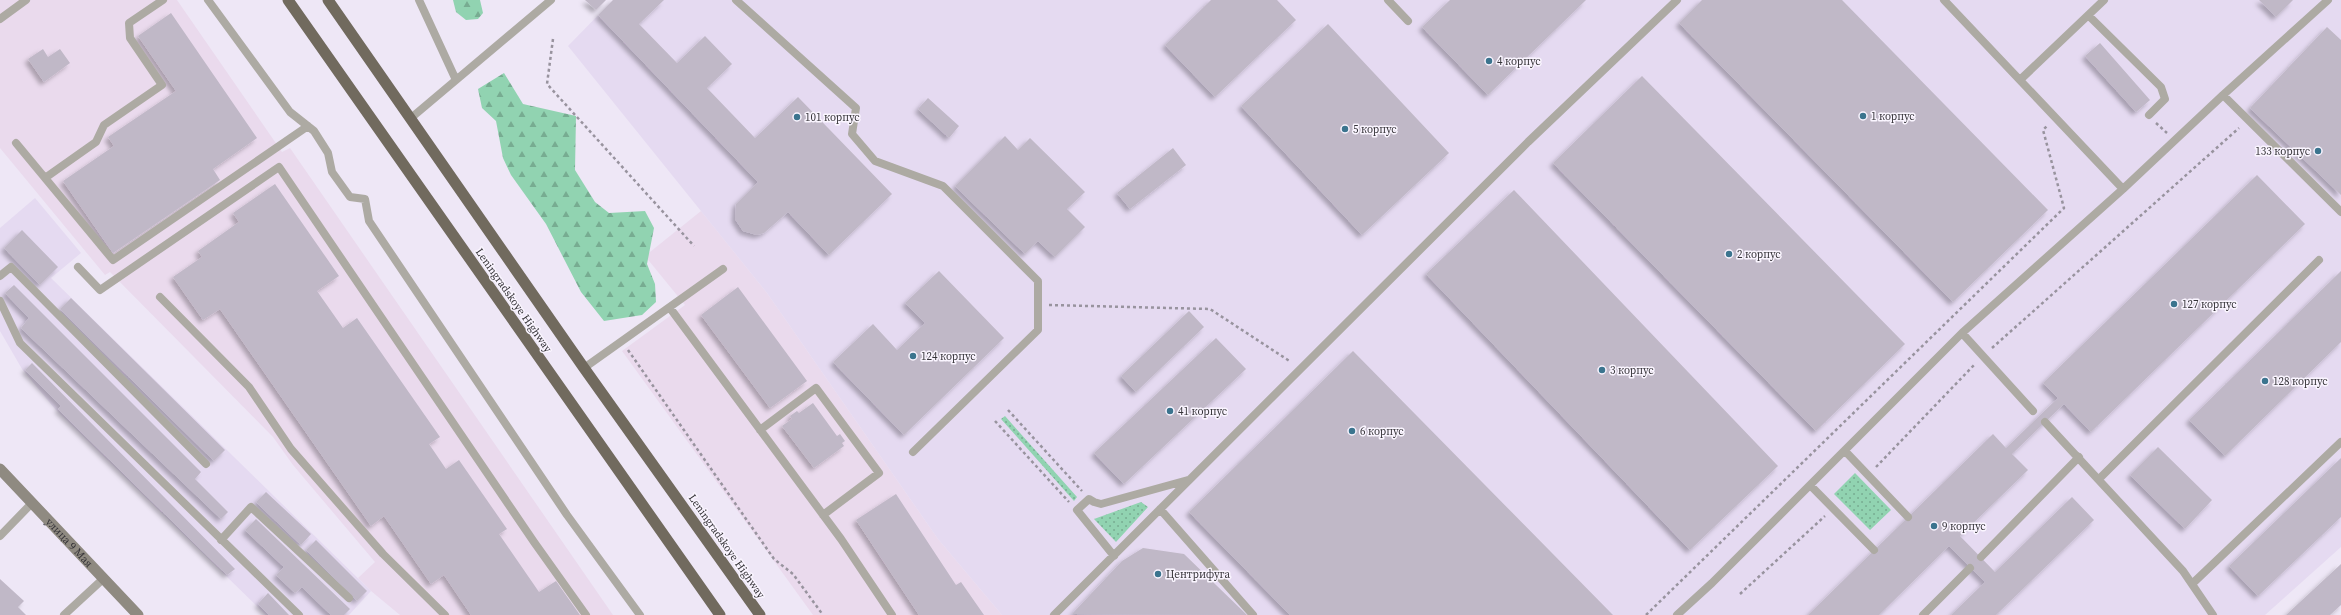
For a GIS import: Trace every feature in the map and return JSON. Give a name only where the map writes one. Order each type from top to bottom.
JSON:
[{"type":"highway","name":"Leningradskoye Highway","points":[[288,0],[720,615]]},
{"type":"highway","name":"Leningradskoye Highway","points":[[328,0],[584,368],[760,615]]},
{"type":"main road","name":"улица 9 Мая","points":[[0,469],[138,615]]},
{"type":"lane","points":[[0,19],[26,0]]},
{"type":"lane","points":[[45,178],[96,142],[104,125],[162,85],[130,38],[129,23],[163,0]]},
{"type":"lane","points":[[208,0],[290,112],[314,131],[328,153],[332,172],[350,197],[366,199],[369,221],[567,515],[640,615]]},
{"type":"lane","points":[[411,118],[551,0]]},
{"type":"lane","points":[[736,0],[856,108],[852,134],[875,161],[943,186],[1038,280],[1038,330],[913,452]]},
{"type":"lane","points":[[1388,0],[1408,22]]},
{"type":"lane","points":[[1054,615],[1528,142],[1677,0]]},
{"type":"lane","points":[[1944,0],[2056,117],[2123,190]]},
{"type":"lane","points":[[2021,80],[2104,0]]},
{"type":"lane","points":[[1677,615],[1712,583],[1962,333],[2123,190],[2223,95],[2328,0]]},
{"type":"lane","points":[[418,1],[456,80]]},
{"type":"lane","points":[[2088,16],[2161,88],[2166,99],[2149,115]]},
{"type":"lane","points":[[2223,95],[2341,212]]},
{"type":"lane","points":[[16,143],[113,260],[308,126]]},
{"type":"lane","points":[[78,267],[100,290],[279,168],[534,542],[586,615]]},
{"type":"lane","points":[[2099,478],[2319,260]]},
{"type":"lane","points":[[1,274],[11,267],[206,464]]},
{"type":"lane","points":[[584,368],[670,308],[722,269]]},
{"type":"lane","points":[[160,297],[248,388],[291,449],[383,554],[444,615]]},
{"type":"lane","points":[[0,301],[20,344],[299,615]]},
{"type":"lane","points":[[670,308],[823,514],[892,615]]},
{"type":"lane","points":[[1962,333],[2033,411]]},
{"type":"lane","points":[[760,430],[816,388],[866,454],[879,473],[823,514]]},
{"type":"lane","points":[[2045,422],[2099,478],[2183,572],[2213,615]]},
{"type":"lane","points":[[2192,584],[2341,442]]},
{"type":"lane","points":[[1845,451],[1908,517]]},
{"type":"lane","points":[[1981,557],[2079,457]]},
{"type":"lane","points":[[1114,556],[1076,510],[1089,499],[1101,504],[1190,479]]},
{"type":"lane","points":[[1810,485],[1874,550]]},
{"type":"lane","points":[[0,536],[32,503]]},
{"type":"lane","points":[[221,540],[251,507],[349,598]]},
{"type":"lane","points":[[1160,509],[1253,615]]},
{"type":"lane","points":[[1923,615],[1970,568]]},
{"type":"lane","points":[[64,615],[103,579]]},
{"type":"path","points":[[553,39],[547,84],[694,246]]},
{"type":"path","points":[[2149,115],[2174,141]]},
{"type":"path","points":[[1646,615],[2064,208],[2043,130],[2056,117]]},
{"type":"path","points":[[1868,474],[1983,356],[2248,120]]},
{"type":"path","points":[[1038,305],[1210,309],[1301,368]]},
{"type":"path","points":[[622,342],[774,559],[793,574],[823,615]]},
{"type":"path","points":[[1008,410],[1089,499]]},
{"type":"path","points":[[995,421],[1076,510]]},
{"type":"path","points":[[1740,594],[1834,508]]},
{"type":"shaded area","points":[[0,0],[177,0],[282,152],[290,148],[613,615],[400,615],[358,578],[375,562],[293,465],[273,437],[110,272],[105,275],[0,148]]},
{"type":"shaded area","points":[[613,0],[2341,0],[2341,547],[2265,615],[1002,615],[938,539],[767,293],[568,46]]},
{"type":"shaded area","points":[[35,198],[81,253],[51,278],[371,591],[349,615],[266,615],[55,409],[22,369],[0,331],[0,228]]},
{"type":"shaded area","points":[[701,211],[767,293],[938,539],[1002,615],[813,615],[622,351],[685,305],[645,256]]},
{"type":"green space","points":[[453,0],[480,0],[483,13],[478,19],[466,20],[456,12]]},
{"type":"green space","points":[[504,73],[523,104],[576,116],[575,170],[595,202],[609,213],[645,211],[654,228],[647,264],[655,284],[656,302],[642,315],[604,321],[581,292],[546,224],[511,175],[503,158],[496,121],[482,108],[478,89]]},
{"type":"green space","points":[[1005,416],[1077,497],[1074,501],[1001,419]]},
{"type":"green space","points":[[1855,473],[1891,510],[1870,530],[1834,494]]},
{"type":"green space","points":[[1141,502],[1148,507],[1116,542],[1094,519]]},
{"type":"building","points":[[585,0],[606,0],[596,10]]},
{"type":"building","name":"101 корпус","points":[[613,0],[664,0],[639,24],[677,63],[705,36],[732,64],[707,88],[755,138],[798,97],[892,194],[829,255],[788,212],[764,233],[757,235],[743,231],[735,219],[736,204],[758,182],[598,15]]},
{"type":"building","points":[[1211,0],[1277,0],[1296,20],[1215,97],[1165,45]]},
{"type":"building","name":"4 корпус","points":[[1450,0],[1586,0],[1488,95],[1422,27]]},
{"type":"building","name":"1 корпус","points":[[1702,0],[1842,0],[2048,210],[1953,302],[1679,23]]},
{"type":"building","points":[[2259,0],[2293,0],[2276,17]]},
{"type":"building","points":[[171,13],[257,138],[213,169],[220,180],[113,253],[63,181],[114,146],[108,137],[176,91],[138,36]]},
{"type":"building","name":"5 корпус","points":[[1328,24],[1449,153],[1362,235],[1241,106]]},
{"type":"building","name":"133 корпус","points":[[2327,27],[2341,40],[2341,195],[2250,108]]},
{"type":"building","points":[[2100,43],[2150,100],[2136,112],[2085,56]]},
{"type":"building","points":[[43,49],[48,57],[60,49],[70,63],[44,82],[28,59]]},
{"type":"building","name":"2 корпус","points":[[1642,76],[1905,344],[1816,431],[1553,163]]},
{"type":"building","points":[[928,98],[959,126],[949,138],[918,109]]},
{"type":"building","points":[[1005,136],[1018,150],[1030,138],[1085,192],[1067,209],[1085,227],[1055,257],[1038,241],[1025,254],[955,186]]},
{"type":"building","points":[[1173,148],[1186,165],[1130,209],[1117,193]]},
{"type":"building","points":[[2257,175],[2305,224],[2091,432],[2064,404],[2012,454],[2028,470],[1960,536],[1995,572],[2072,497],[2094,520],[1996,615],[1951,615],[1985,582],[1949,546],[1879,615],[1808,615],[1993,434],[2006,448],[2058,398],[2043,383]]},
{"type":"building","points":[[275,184],[339,276],[317,291],[343,328],[357,318],[440,437],[429,444],[446,469],[459,460],[507,529],[499,534],[539,592],[556,581],[580,615],[471,615],[444,575],[431,584],[384,516],[371,526],[220,309],[203,320],[173,277],[202,257],[198,251],[239,222],[233,213]]},
{"type":"building","name":"3 корпус","points":[[1514,190],[1778,466],[1690,550],[1426,274]]},
{"type":"building","points":[[22,230],[58,267],[40,285],[4,248]]},
{"type":"building","name":"124 корпус","points":[[939,271],[1004,338],[904,435],[833,362],[873,324],[897,350],[925,323],[905,303]]},
{"type":"building","name":"128 корпус","points":[[2341,271],[2341,342],[2225,456],[2189,420]]},
{"type":"building","points":[[14,285],[201,472],[195,479],[228,512],[221,519],[21,328],[29,318],[5,293]]},
{"type":"building","points":[[738,287],[807,381],[770,408],[701,315]]},
{"type":"building","points":[[71,298],[225,450],[214,461],[60,309]]},
{"type":"building","points":[[1189,311],[1204,327],[1136,392],[1121,376]]},
{"type":"building","name":"41 корпус","points":[[1216,338],[1246,369],[1124,484],[1094,453]]},
{"type":"building","name":"6 корпус","points":[[1353,351],[1613,615],[1290,615],[1189,512]]},
{"type":"building","points":[[32,363],[235,569],[227,575],[58,409],[61,406],[25,370]]},
{"type":"building","points":[[813,403],[837,436],[840,434],[845,441],[842,443],[844,446],[814,468],[782,426],[792,419],[790,416],[797,411],[799,413]]},
{"type":"building","points":[[2158,447],[2212,500],[2185,529],[2130,475]]},
{"type":"building","points":[[2341,458],[2341,517],[2258,596],[2229,566]]},
{"type":"building","points":[[266,492],[311,534],[301,545],[256,502]]},
{"type":"building","points":[[896,494],[956,585],[961,582],[984,615],[919,615],[856,520]]},
{"type":"building","points":[[256,519],[350,609],[344,615],[331,615],[302,587],[295,593],[276,575],[284,567],[245,530]]},
{"type":"building","points":[[316,540],[367,591],[357,601],[306,550]]},
{"type":"building","name":"Центрифуга","points":[[1143,548],[1184,554],[1247,615],[1072,614],[1122,561]]},
{"type":"building","points":[[2341,564],[2341,605],[2330,615],[2286,615]]},
{"type":"building","points":[[0,579],[24,601],[18,607],[26,615],[0,615]]},
{"type":"building","points":[[268,593],[289,615],[269,615],[258,604]]},
{"type":"place","name":"4 корпус","points":[[1489,61]]},
{"type":"place","name":"1 корпус","points":[[1863,116]]},
{"type":"place","name":"101 корпус","points":[[797,117]]},
{"type":"place","name":"5 корпус","points":[[1345,129]]},
{"type":"place","name":"133 корпус","points":[[2318,151]]},
{"type":"place","name":"2 корпус","points":[[1729,254]]},
{"type":"place","name":"127 корпус","points":[[2174,304]]},
{"type":"place","name":"124 корпус","points":[[913,356]]},
{"type":"place","name":"3 корпус","points":[[1602,370]]},
{"type":"place","name":"128 корпус","points":[[2265,381]]},
{"type":"place","name":"41 корпус","points":[[1170,411]]},
{"type":"place","name":"6 корпус","points":[[1352,431]]},
{"type":"place","name":"9 корпус","points":[[1934,526]]},
{"type":"place","name":"Центрифуга","points":[[1158,574]]}]
